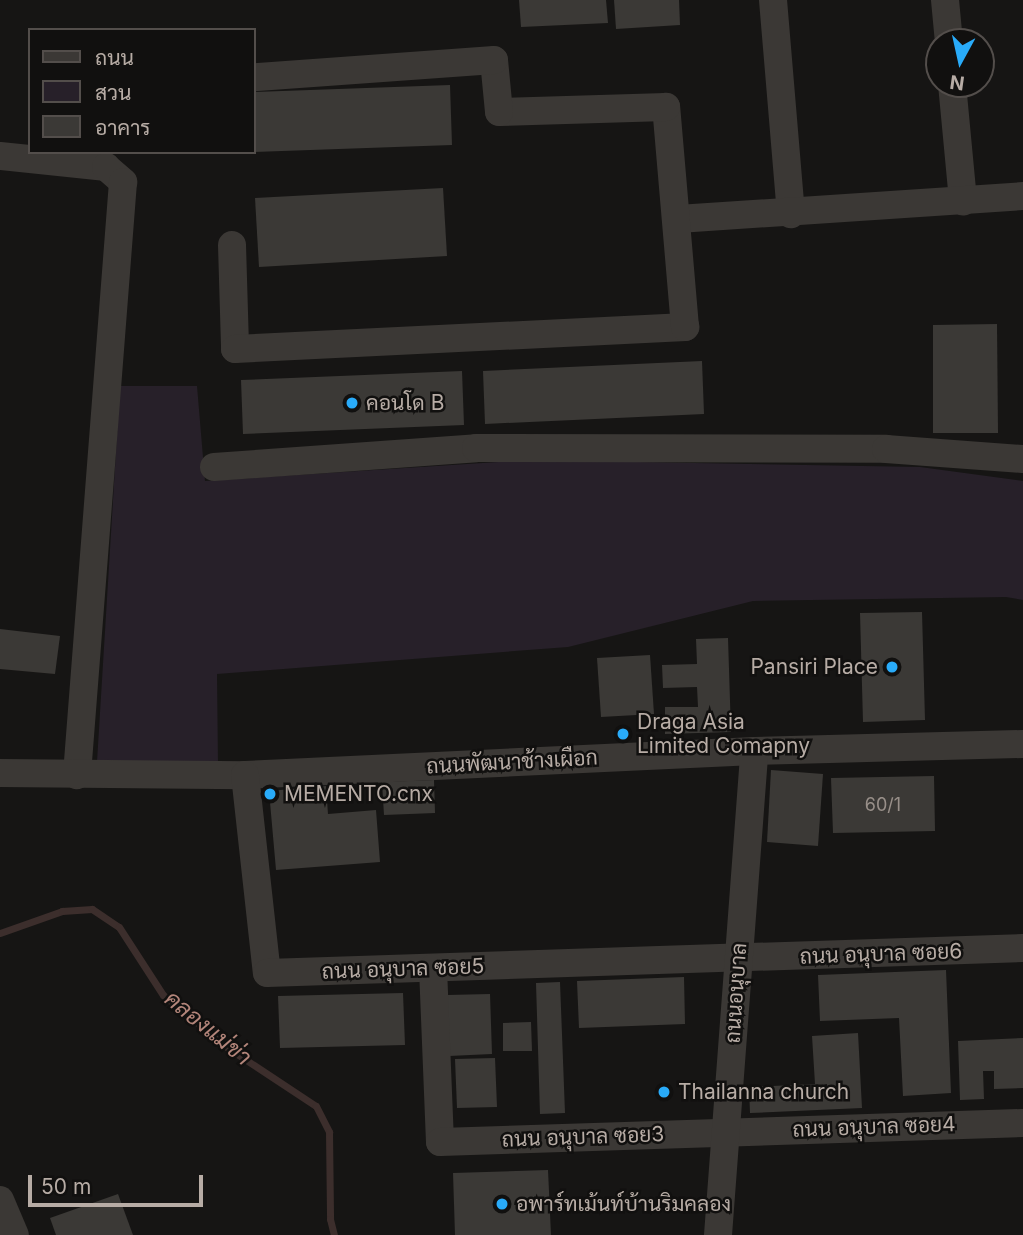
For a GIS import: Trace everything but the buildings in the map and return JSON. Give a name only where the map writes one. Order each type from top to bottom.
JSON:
[{"type":"street","points":[[773,0],[791,214]]},
{"type":"street","points":[[945,0],[948,28]]},
{"type":"street","points":[[232,244],[235,349],[685,327],[678,219],[666,107],[499,113],[494,60],[256,77]]},
{"type":"street","points":[[953,98],[963,201]]},
{"type":"street","points":[[0,156],[106,167],[123,182],[76,775]]},
{"type":"street","points":[[678,219],[791,214],[1023,196]]},
{"type":"street","points":[[214,467],[476,447],[886,449],[1023,459]]},
{"type":"street","name":"ถนนพัฒนาช้างเผือก","points":[[0,773],[245,775],[754,751],[1023,744]]},
{"type":"street","name":"ถนนอนุบาล","points":[[718,1235],[754,751]]},
{"type":"street","name":"ถนน อนุบาล ซอย5","points":[[245,775],[268,974],[739,959]]},
{"type":"street","name":"ถนน อนุบาล ซอย6","points":[[739,959],[1023,948]]},
{"type":"street","name":"ถนน อนุบาล ซอย3","points":[[433,968],[440,1142],[725,1132]]},
{"type":"street","name":"ถนน อนุบาล ซอย4","points":[[725,1132],[1023,1122]]},
{"type":"street","points":[[0,1200],[15,1235]]},
{"type":"green space","points":[[120,386],[197,386],[205,481],[528,460],[920,467],[1023,481],[1023,600],[1006,597],[753,601],[568,647],[217,674],[218,764],[97,762]]},
{"type":"waterway","name":"คลองแม่ข่า","points":[[0,933],[62,911],[92,909],[119,927],[163,995],[228,1048],[316,1106],[329,1132],[330,1219],[334,1235]]},
{"type":"place","name":"คอนโด B","points":[[352,403]]},
{"type":"place","name":"Pansiri Place","points":[[892,667]]},
{"type":"place","name":"Draga Asia Limited Comapny","points":[[623,734]]},
{"type":"place","name":"MEMENTO.cnx","points":[[270,794]]},
{"type":"place","name":"Thailanna church","points":[[664,1092]]},
{"type":"place","name":"อพาร์ทเม้นท์บ้านริมคลอง","points":[[502,1204]]}]
